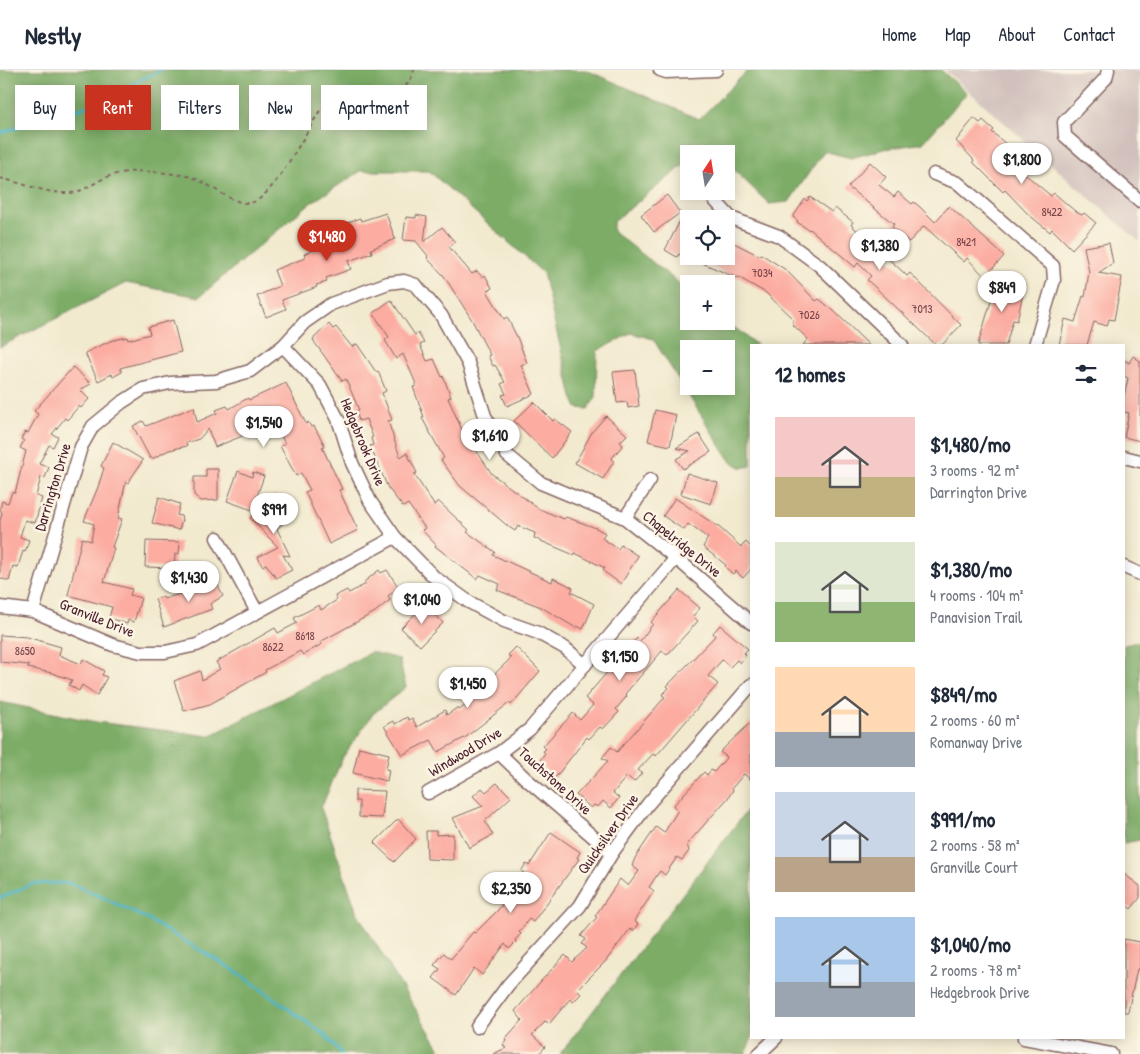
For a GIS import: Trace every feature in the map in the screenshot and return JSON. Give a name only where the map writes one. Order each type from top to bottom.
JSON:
[{"type":"street","points":[[660,70],[666,72],[716,70]]},
{"type":"street","points":[[1108,70],[1106,78],[1064,122],[1064,136],[1140,201]]},
{"type":"street","points":[[934,174],[958,183],[1052,266],[1054,280],[1035,344]]},
{"type":"street","points":[[714,200],[731,218],[779,236],[820,266],[901,344]]},
{"type":"street","name":"Darrington Drive","points":[[34,610],[81,447],[93,426],[121,403],[143,389],[170,383],[216,381],[250,370],[283,346],[304,322],[331,304],[388,283],[404,281]]},
{"type":"street","name":"Chapelridge Drive","points":[[404,281],[416,285],[441,315],[468,363],[485,416],[507,455],[542,483],[625,518],[676,558],[750,622]]},
{"type":"street","name":"Hedgebrook Drive","points":[[283,346],[320,385],[338,418],[352,462],[370,501],[395,537],[434,577],[469,602],[504,621],[538,633],[565,648],[585,665]]},
{"type":"street","points":[[1125,457],[1140,461]]},
{"type":"street","points":[[625,518],[650,480]]},
{"type":"street","name":"Granville Drive","points":[[0,607],[34,610],[113,645],[141,652],[157,652],[197,645],[395,537]]},
{"type":"street","points":[[217,538],[257,612]]},
{"type":"street","name":"Windwood Drive","points":[[428,793],[499,753],[530,729],[676,558]]},
{"type":"street","points":[[1125,567],[1140,574]]},
{"type":"street","name":"Quicksilver Drive","points":[[477,1027],[508,985],[580,906],[612,853],[648,804],[750,686]]},
{"type":"street","name":"Touchstone Drive","points":[[499,753],[612,853]]},
{"type":"street","points":[[759,1054],[775,1039]]},
{"type":"street","points":[[1037,1039],[1063,1041],[1111,1054]]},
{"type":"path","points":[[0,178],[53,192],[72,193],[120,173],[189,176],[202,180],[234,200],[243,203],[254,202],[272,187],[321,109],[328,103],[339,98],[392,95],[403,90],[412,79],[414,70]]},
{"type":"shaded area","points":[[945,70],[1140,70],[1140,242],[1086,195]]},
{"type":"green space","points":[[0,70],[586,70],[699,119],[748,70],[941,70],[967,93],[923,143],[884,149],[851,158],[824,151],[789,202],[769,204],[735,171],[735,145],[680,145],[680,168],[613,222],[613,231],[680,284],[680,330],[735,330],[735,328],[756,344],[750,344],[750,466],[742,468],[730,461],[688,395],[735,395],[735,340],[680,340],[680,382],[653,339],[631,333],[597,351],[596,397],[588,409],[577,408],[572,397],[543,273],[429,171],[361,171],[309,204],[199,297],[126,283],[0,347]]},
{"type":"green space","points":[[1140,643],[1140,840],[1125,843],[1125,645]]},
{"type":"green space","points":[[371,652],[399,659],[406,687],[373,714],[343,757],[321,808],[357,913],[443,1054],[0,1054],[0,702],[96,722],[210,736]]},
{"type":"green space","points":[[750,806],[750,1039],[752,1039],[745,1054],[560,1054]]},
{"type":"building","points":[[974,118],[980,123],[983,120],[994,130],[992,132],[1007,145],[1004,149],[1010,153],[1006,158],[1051,196],[1054,193],[1076,212],[1082,215],[1084,213],[1096,223],[1072,249],[1052,229],[1050,232],[1028,214],[1005,190],[1003,192],[973,162],[974,160],[956,141]]},
{"type":"building","points":[[870,162],[886,177],[879,185],[894,197],[898,192],[912,204],[914,202],[935,222],[949,206],[1004,256],[985,277],[967,258],[964,262],[924,226],[909,242],[892,227],[894,224],[848,187]]},
{"type":"building","points":[[667,195],[680,213],[654,232],[641,215]]},
{"type":"building","points":[[810,197],[832,212],[835,208],[853,222],[851,225],[907,276],[910,273],[961,325],[943,344],[935,344],[867,280],[871,276],[858,263],[855,267],[810,229],[797,222],[793,217],[805,199],[807,201]]},
{"type":"building","points":[[386,213],[395,239],[371,249],[372,253],[348,261],[351,269],[326,278],[327,282],[282,300],[286,309],[266,317],[257,296],[280,286],[274,270],[305,258],[304,254],[352,235],[347,223],[360,218],[361,221]]},
{"type":"building","points":[[416,215],[427,217],[424,242],[442,227],[455,242],[449,247],[472,274],[477,271],[482,277],[485,275],[492,288],[487,291],[504,319],[507,317],[517,337],[527,363],[521,365],[534,394],[507,406],[502,395],[506,394],[501,384],[505,382],[495,365],[493,366],[488,356],[490,355],[472,320],[444,276],[427,258],[428,256],[416,241],[403,240],[406,217],[416,218]]},
{"type":"building","points":[[680,221],[680,255],[677,257],[665,250]]},
{"type":"building","points":[[1109,243],[1113,263],[1098,273],[1122,277],[1114,320],[1109,319],[1107,326],[1094,322],[1087,344],[1059,344],[1065,319],[1075,322],[1083,296],[1085,297],[1089,272],[1084,247]]},
{"type":"building","points":[[735,244],[760,256],[761,254],[786,270],[816,301],[819,299],[834,311],[868,344],[804,344],[808,339],[793,325],[793,319],[766,293],[735,277],[735,275],[730,275],[707,265],[735,265]]},
{"type":"building","points":[[1001,277],[1025,284],[1017,321],[1013,320],[1006,344],[978,344],[991,301]]},
{"type":"building","points":[[391,300],[415,335],[418,333],[424,343],[420,345],[427,361],[434,359],[443,376],[451,397],[448,398],[466,439],[468,438],[492,474],[539,509],[564,519],[566,517],[596,528],[605,533],[602,538],[618,549],[621,545],[638,556],[621,584],[603,571],[605,568],[575,553],[574,555],[534,538],[535,533],[518,526],[515,531],[460,486],[441,460],[444,458],[422,418],[424,417],[413,387],[417,386],[403,354],[396,359],[385,340],[389,337],[373,313]]},
{"type":"building","points":[[173,320],[181,352],[120,368],[122,372],[113,377],[112,374],[98,381],[85,353],[110,341],[127,337],[128,340],[150,334],[148,327]]},
{"type":"building","points":[[329,324],[333,329],[336,327],[352,347],[357,344],[376,372],[378,371],[386,391],[382,393],[392,420],[388,421],[400,457],[407,453],[417,473],[414,474],[434,505],[438,501],[469,530],[467,532],[495,552],[493,555],[552,582],[553,578],[566,584],[573,588],[571,592],[594,604],[583,629],[577,626],[576,628],[541,607],[497,590],[500,584],[480,575],[477,579],[435,546],[422,530],[425,528],[408,504],[403,507],[388,488],[370,446],[373,445],[371,438],[373,437],[366,419],[359,421],[356,411],[359,410],[346,379],[342,381],[313,339]]},
{"type":"building","points":[[1133,356],[1140,361],[1140,441],[1125,437],[1129,413],[1125,412],[1125,392],[1128,378],[1125,376],[1125,361],[1129,363]]},
{"type":"building","points":[[73,367],[91,384],[80,390],[89,399],[81,408],[79,406],[67,420],[65,418],[52,434],[58,437],[53,447],[49,445],[39,464],[49,467],[45,478],[41,477],[36,496],[42,498],[35,523],[25,520],[20,537],[29,540],[18,567],[13,566],[9,581],[0,578],[0,521],[2,513],[0,509],[2,501],[8,503],[12,492],[15,493],[26,451],[20,448],[24,441],[21,439],[25,432],[28,433],[38,414],[34,411]]},
{"type":"building","points":[[635,370],[639,406],[628,408],[627,402],[617,403],[613,372]]},
{"type":"building","points":[[286,383],[306,424],[308,422],[311,427],[314,426],[325,446],[322,447],[342,489],[339,490],[358,530],[329,544],[305,492],[310,490],[301,473],[296,476],[280,446],[285,444],[272,417],[253,427],[254,429],[240,437],[215,447],[208,429],[199,439],[186,443],[187,446],[169,450],[154,458],[150,458],[133,426],[143,421],[146,426],[194,407],[197,422],[217,413],[216,410],[227,406],[229,409],[248,398],[249,400]]},
{"type":"building","points":[[534,402],[553,421],[555,419],[572,432],[552,458],[514,421]]},
{"type":"building","points":[[655,410],[676,415],[670,446],[648,441]]},
{"type":"building","points":[[606,416],[627,435],[620,442],[623,445],[611,459],[614,461],[603,479],[575,463],[592,432]]},
{"type":"building","points":[[699,434],[711,452],[683,469],[676,459],[690,451],[676,448]]},
{"type":"building","points":[[113,442],[143,460],[128,483],[126,481],[118,518],[122,519],[112,547],[114,548],[104,582],[132,589],[130,595],[141,598],[134,622],[128,620],[127,624],[109,618],[112,607],[68,595],[82,538],[91,541],[94,524],[84,521],[104,468],[101,466]]},
{"type":"building","points":[[206,469],[218,469],[218,500],[201,501],[194,495],[194,477],[206,477]]},
{"type":"building","points":[[238,471],[252,477],[253,472],[264,476],[252,510],[227,501]]},
{"type":"building","points":[[687,473],[718,483],[711,504],[681,494]]},
{"type":"building","points":[[274,495],[293,514],[277,529],[290,556],[283,555],[292,570],[276,578],[266,564],[262,566],[258,557],[278,547],[250,518]]},
{"type":"building","points":[[159,497],[180,504],[177,515],[181,516],[182,520],[179,530],[152,523]]},
{"type":"building","points":[[675,498],[720,528],[741,547],[746,542],[750,546],[750,570],[743,578],[736,571],[733,574],[725,567],[726,565],[703,547],[708,538],[688,524],[684,530],[663,516]]},
{"type":"building","points":[[146,541],[180,542],[179,554],[175,554],[174,568],[145,567]]},
{"type":"building","points":[[379,570],[381,573],[387,570],[399,588],[388,596],[390,600],[375,612],[320,642],[322,644],[303,655],[300,651],[265,670],[266,672],[210,704],[184,711],[174,681],[200,671],[202,680],[220,669],[216,662],[275,628],[278,633],[297,623],[294,618],[319,605],[321,610],[337,600],[335,596],[347,590],[349,593],[366,584],[364,582]]},
{"type":"building","points":[[214,578],[223,596],[210,604],[212,609],[164,627],[155,599],[163,597],[164,599],[189,591]]},
{"type":"building","points":[[679,590],[700,608],[693,616],[698,621],[667,655],[662,651],[625,694],[627,696],[616,709],[619,712],[603,729],[600,727],[589,739],[587,737],[555,778],[538,763],[545,753],[543,751],[546,749],[543,746],[573,713],[580,720],[593,705],[585,698],[610,669],[612,671],[618,664],[622,667],[633,651],[629,647],[637,638],[640,641],[653,624],[651,622]]},
{"type":"building","points":[[425,604],[443,623],[420,646],[401,628]]},
{"type":"building","points":[[720,625],[748,649],[744,653],[746,655],[740,663],[737,660],[730,667],[722,660],[708,676],[718,684],[656,756],[653,754],[638,770],[642,773],[634,782],[627,776],[613,793],[619,798],[611,808],[603,801],[598,807],[594,805],[591,808],[576,795],[608,761],[602,758],[611,747],[617,752],[665,697],[662,695],[669,688],[667,686],[715,636],[713,633]]},
{"type":"building","points":[[0,635],[27,637],[61,647],[59,655],[81,664],[83,659],[104,671],[102,675],[107,677],[97,695],[82,685],[79,691],[69,685],[72,680],[28,668],[29,665],[0,662]]},
{"type":"building","points":[[516,647],[540,671],[511,705],[509,703],[466,737],[438,752],[431,740],[402,755],[384,726],[393,721],[395,724],[407,717],[409,720],[412,718],[417,727],[445,710],[447,715],[458,707],[459,710],[481,694],[477,691],[511,658],[508,655]]},
{"type":"building","points":[[750,723],[750,779],[744,774],[732,788],[733,790],[728,798],[687,844],[689,851],[682,860],[677,857],[665,875],[660,871],[649,887],[654,891],[634,921],[638,924],[633,931],[630,929],[605,962],[577,990],[581,994],[573,1002],[570,999],[549,1024],[546,1021],[532,1035],[545,1047],[539,1054],[493,1054],[506,1048],[503,1045],[506,1041],[505,1039],[522,1020],[515,1011],[542,980],[565,955],[572,962],[587,948],[582,944],[586,939],[581,936],[597,917],[595,916],[620,879],[628,886],[639,871],[632,866],[635,858],[656,827],[664,833],[678,810],[673,806],[704,772],[707,775],[711,770],[714,772],[727,757],[720,752]]},
{"type":"building","points":[[359,747],[389,754],[386,769],[389,770],[387,781],[353,773]]},
{"type":"building","points":[[497,783],[511,797],[485,821],[493,835],[469,848],[453,818],[483,806],[473,796],[482,788],[486,792]]},
{"type":"building","points":[[355,790],[385,791],[382,818],[359,817],[359,801],[355,801]]},
{"type":"building","points":[[398,819],[416,839],[394,862],[374,843]]},
{"type":"building","points":[[426,831],[436,831],[436,835],[453,834],[453,860],[427,859]]},
{"type":"building","points":[[551,832],[580,852],[577,858],[579,859],[533,922],[529,919],[519,932],[521,934],[515,940],[516,942],[509,949],[505,944],[482,975],[474,968],[456,995],[433,978],[440,969],[434,965],[444,953],[451,959],[473,932],[475,933],[498,910],[525,874],[521,871],[526,864],[529,866]]},
{"type":"building","points":[[1125,875],[1140,886],[1140,898],[1131,909],[1125,904]]},
{"type":"building","points":[[1125,939],[1140,942],[1140,969],[1137,969],[1128,1012],[1125,1012]]},
{"type":"waterway","points":[[0,133],[83,108],[161,70]]},
{"type":"waterway","points":[[0,898],[32,884],[69,883],[102,897],[147,919],[234,970],[325,1035],[342,1054]]}]
